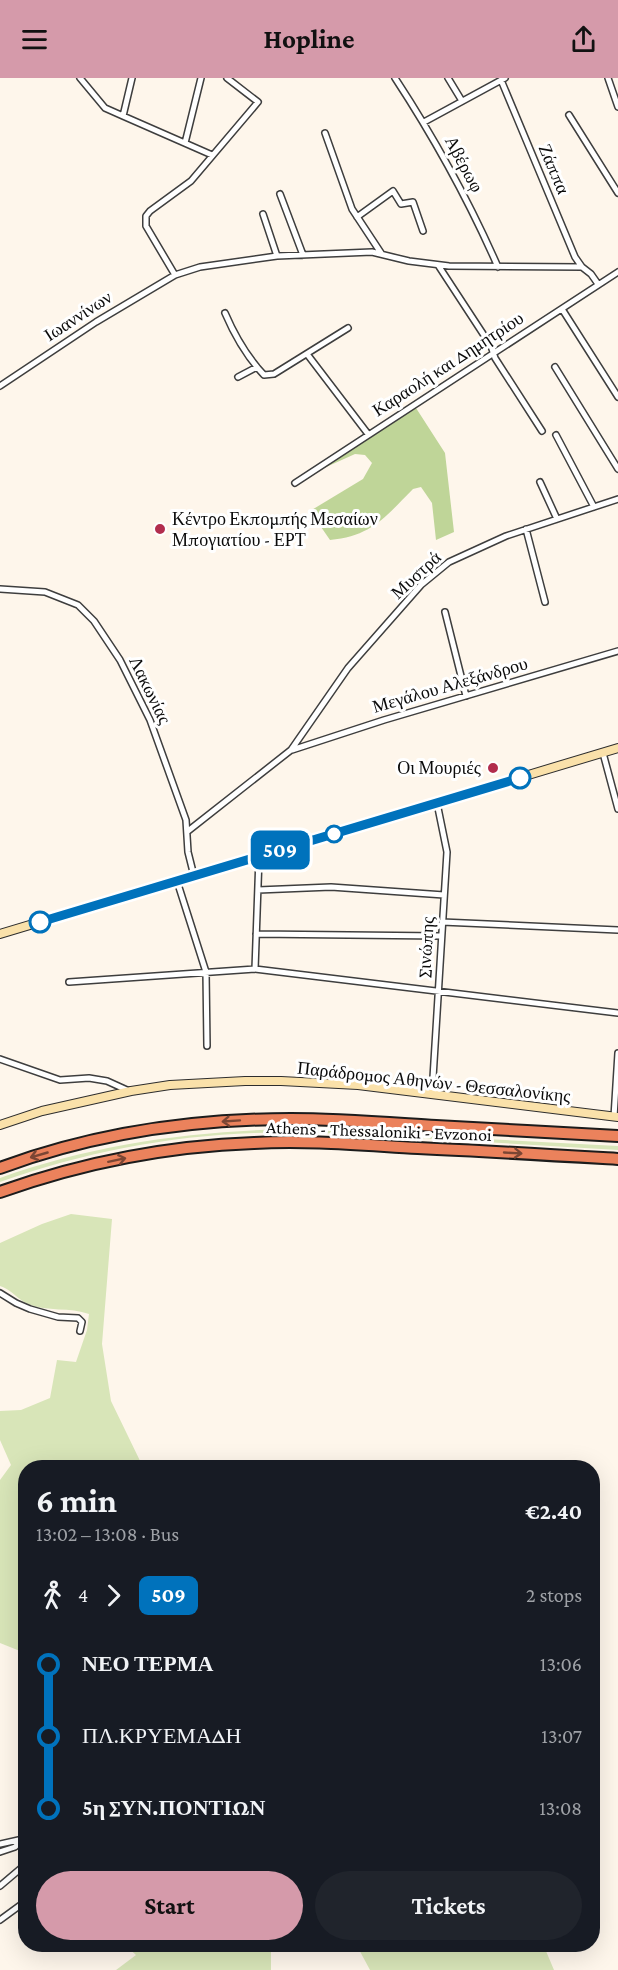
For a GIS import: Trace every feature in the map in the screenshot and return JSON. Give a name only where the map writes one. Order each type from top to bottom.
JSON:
[{"type":"highway","name":"Athens - Thessaloniki - Evzonoi","points":[[0,1168],[66,1148],[128,1134],[181,1126],[253,1120],[332,1120],[618,1136]]},
{"type":"highway","name":"Athens - Thessaloniki - Evzonoi","points":[[0,1192],[63,1172],[132,1157],[184,1149],[253,1143],[329,1143],[618,1159]]},
{"type":"main road","points":[[0,934],[618,748]]},
{"type":"main road","name":"Παράδρομος Αθηνών - Θεσσαλονίκης","points":[[0,1125],[42,1111],[131,1091],[170,1085],[281,1081],[358,1085],[616,1117]]},
{"type":"street","points":[[80,78],[105,108],[212,155]]},
{"type":"street","points":[[123,116],[132,78]]},
{"type":"street","points":[[185,143],[201,78]]},
{"type":"street","points":[[175,275],[147,226],[146,216],[190,181],[258,102],[226,78]]},
{"type":"street","name":"Αβέρωφ","points":[[395,78],[424,122],[473,212],[498,267]]},
{"type":"street","points":[[448,78],[462,101]]},
{"type":"street","points":[[608,78],[618,107]]},
{"type":"street","points":[[424,122],[503,79]]},
{"type":"street","name":"Ζάππα","points":[[503,79],[575,258],[598,284]]},
{"type":"street","points":[[569,115],[618,193]]},
{"type":"street","points":[[325,133],[352,209],[381,253]]},
{"type":"street","points":[[357,217],[393,191],[401,204],[413,202],[423,231]]},
{"type":"street","points":[[280,194],[303,255]]},
{"type":"street","points":[[263,214],[277,256]]},
{"type":"street","name":"Ιωαννίνων","points":[[0,386],[96,322],[175,275],[200,267],[277,256],[372,252],[438,265],[582,267]]},
{"type":"street","points":[[438,265],[542,430]]},
{"type":"street","name":"Καραολή και Δημητρίου","points":[[295,483],[618,272]]},
{"type":"street","points":[[562,309],[616,389],[618,397]]},
{"type":"street","points":[[225,313],[230,326],[257,366],[264,375],[268,376],[348,328]]},
{"type":"street","points":[[307,354],[352,416],[368,434]]},
{"type":"street","points":[[238,377],[257,366]]},
{"type":"street","points":[[555,367],[618,469]]},
{"type":"street","points":[[556,435],[594,507]]},
{"type":"street","points":[[540,482],[557,519]]},
{"type":"street","name":"Μυστρά","points":[[291,750],[348,668],[421,585],[450,562],[526,529],[618,499]]},
{"type":"street","points":[[526,529],[545,602]]},
{"type":"street","name":"Λακωνίας","points":[[0,589],[45,592],[78,605],[94,621],[120,660],[146,709],[186,820],[188,852],[194,876]]},
{"type":"street","points":[[445,612],[466,696]]},
{"type":"street","name":"Μεγάλου Αλεξάνδρου","points":[[291,750],[618,651]]},
{"type":"street","points":[[188,831],[291,750]]},
{"type":"street","points":[[603,753],[618,809]]},
{"type":"street","name":"Σινώπης","points":[[432,1094],[447,852],[437,803]]},
{"type":"street","points":[[255,969],[259,856]]},
{"type":"street","points":[[177,881],[206,972],[207,1046]]},
{"type":"street","points":[[258,890],[331,887],[444,895]]},
{"type":"street","points":[[442,922],[618,930]]},
{"type":"street","points":[[256,934],[441,936]]},
{"type":"street","points":[[69,982],[255,969],[618,1013]]},
{"type":"street","points":[[616,1117],[618,1053]]},
{"type":"street","points":[[0,1059],[60,1080],[89,1078],[107,1081],[131,1091]]},
{"type":"street","points":[[0,1293],[16,1303],[45,1314],[78,1318],[82,1322],[80,1331]]},
{"type":"street","points":[[0,1844],[18,1840]]},
{"type":"street","points":[[0,1852],[18,1844]]},
{"type":"street","points":[[0,1886],[18,1871]]},
{"type":"street","points":[[0,1920],[18,1907]]},
{"type":"green space","points":[[416,408],[445,453],[454,532],[436,540],[432,503],[421,487],[413,489],[377,524],[357,534],[330,540],[310,511],[363,479],[372,463],[365,455],[355,454],[324,468]]},
{"type":"green space","points":[[292,1129],[618,1146],[618,1150],[356,1135],[254,1133],[189,1138],[125,1148],[62,1163],[0,1182],[0,1178],[35,1166],[108,1148],[181,1136]]},
{"type":"green space","points":[[71,1214],[112,1219],[102,1344],[111,1401],[140,1460],[18,1460],[18,1650],[0,1643],[0,1480],[11,1465],[0,1440],[0,1411],[21,1410],[50,1398],[57,1360],[76,1362],[87,1330],[89,1314],[28,1304],[0,1286],[0,1243]]},
{"type":"green space","points":[[133,1952],[271,1952],[271,1970],[116,1970],[136,1955]]},
{"type":"green space","points":[[360,1952],[546,1952],[554,1970],[370,1970]]},
{"type":"bus line","name":"509","points":[[40,922],[520,778]]},
{"type":"place","name":"Κέντρο Εκπομπής Μεσαίων Μπογιατίου - ΕΡΤ","points":[[160,529]]},
{"type":"place","name":"Οι Μουριές","points":[[493,768]]}]
